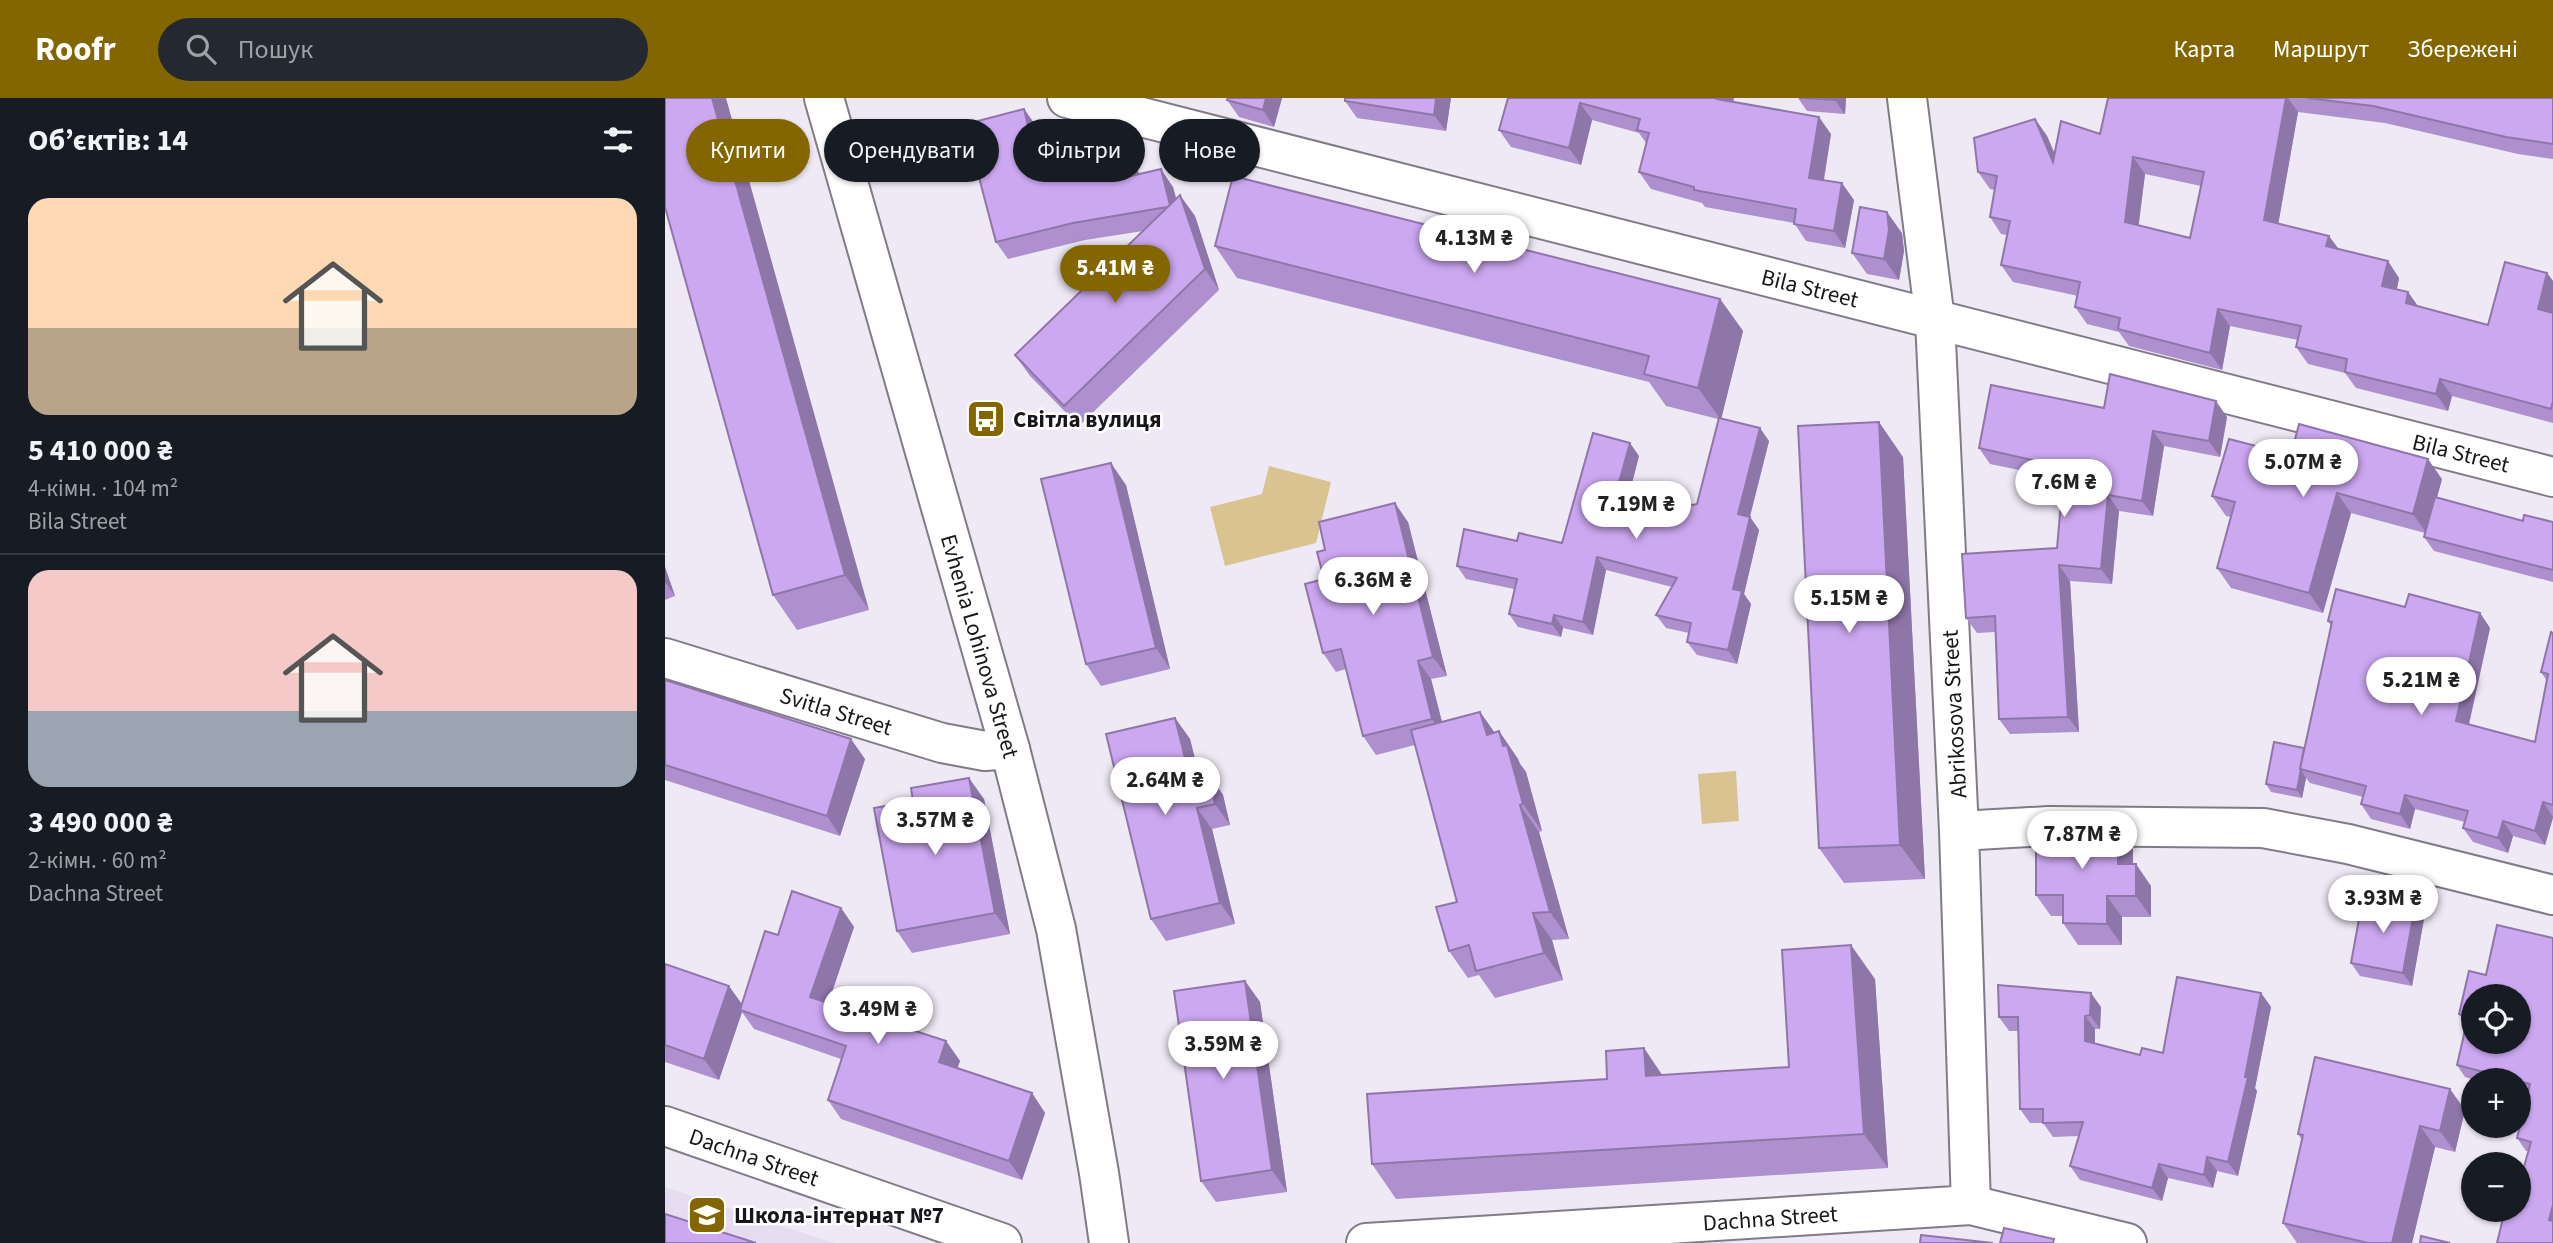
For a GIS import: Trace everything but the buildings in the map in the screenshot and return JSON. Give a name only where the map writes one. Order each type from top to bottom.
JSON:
[{"type":"street","name":"Evhenia Lohinova Street","points":[[824,98],[1010,749],[1056,929],[1109,1243]]},
{"type":"street","name":"Bila Street","points":[[1066,98],[2553,477]]},
{"type":"street","name":"Abrikosova Street","points":[[1907,98],[1935,320],[1959,831],[1972,1205]]},
{"type":"street","name":"Svitla Street","points":[[665,658],[942,743],[985,751],[1010,749]]},
{"type":"street","points":[[1959,831],[2049,826],[2263,828],[2348,844],[2553,895]]},
{"type":"street","name":"Dachna Street","points":[[665,1126],[1002,1243]]},
{"type":"street","name":"Dachna Street","points":[[1366,1243],[1972,1205],[2127,1243]]},
{"type":"shaded area","points":[[1269,466],[1331,482],[1316,543],[1225,566],[1210,507],[1262,494]]},
{"type":"shaded area","points":[[1736,771],[1739,821],[1702,824],[1698,774]]},
{"type":"shaded area","name":"Школа-інтернат №7","points":[[665,1187],[834,1243],[665,1243]]},
{"type":"place","name":"Світла вулиця","points":[[986,419]]},
{"type":"place","name":"Школа-інтернат №7","points":[[707,1215]]}]
